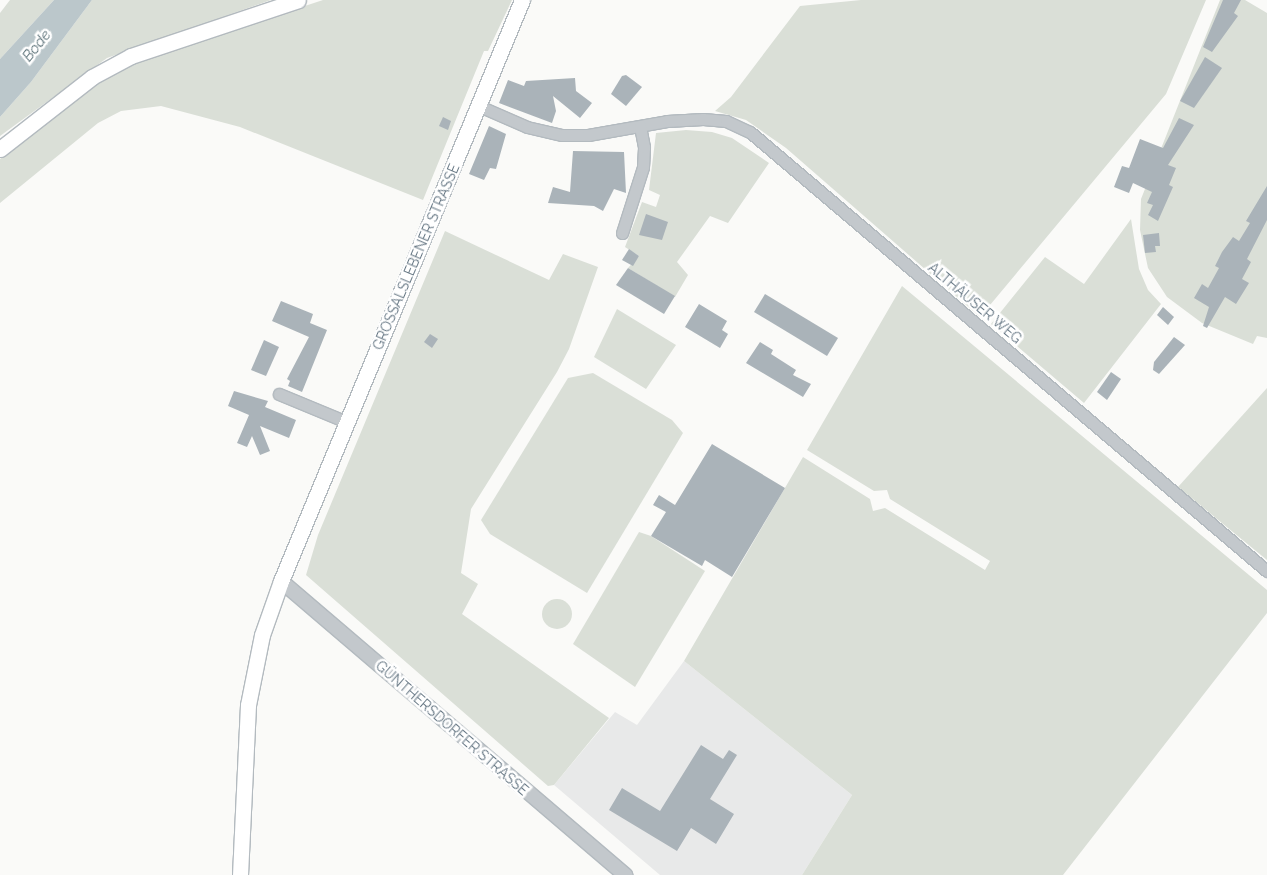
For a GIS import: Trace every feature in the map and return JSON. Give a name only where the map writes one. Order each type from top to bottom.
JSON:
[{"type":"main road","points":[[0,149],[92,77],[131,56],[298,0]]},
{"type":"main road","name":"GROSSALSLEBENER STRASSE","points":[[240,875],[250,683],[262,635],[281,581],[522,0]]},
{"type":"street","name":"ALTHÄUSER WEG","points":[[479,106],[527,127],[562,135],[588,135],[704,118],[726,121],[750,132],[1267,571]]},
{"type":"street","points":[[622,233],[643,167],[644,147],[640,126]]},
{"type":"street","points":[[279,394],[347,422]]},
{"type":"street","name":"GÜNTHERSDORFER STRASSE","points":[[281,581],[625,875]]},
{"type":"shaded area","points":[[10,0],[54,0],[0,59],[0,13]]},
{"type":"shaded area","points":[[92,0],[271,0],[107,58],[0,136],[0,117],[31,82]]},
{"type":"shaded area","points":[[323,0],[512,0],[488,51],[484,51],[423,200],[240,127],[161,106],[121,111],[98,123],[0,203],[0,159],[110,75],[137,61]]},
{"type":"shaded area","points":[[861,0],[1206,0],[1166,94],[980,317],[786,148],[746,120],[715,111],[731,97],[800,6]]},
{"type":"shaded area","points":[[1220,0],[1245,0],[1267,13],[1267,338],[1257,336],[1253,344],[1202,323],[1167,297],[1148,268],[1140,230],[1141,199]]},
{"type":"shaded area","points":[[686,130],[712,132],[732,138],[769,163],[728,223],[710,216],[677,262],[688,275],[675,297],[628,268],[639,256],[625,247],[642,202],[656,207],[660,195],[649,190],[656,133]]},
{"type":"shaded area","points":[[1131,219],[1139,269],[1148,290],[1161,304],[1084,403],[991,324],[1045,257],[1084,284]]},
{"type":"shaded area","points":[[445,231],[549,280],[563,254],[598,267],[569,349],[557,372],[471,509],[461,573],[478,584],[462,614],[609,718],[554,785],[548,786],[306,575],[318,535]]},
{"type":"shaded area","points":[[902,286],[1267,590],[1267,613],[1063,875],[802,875],[852,795],[684,661],[803,457],[870,499],[873,511],[885,508],[985,570],[990,561],[890,499],[887,490],[874,491],[807,450]]},
{"type":"shaded area","points":[[617,309],[676,345],[646,389],[594,357]]},
{"type":"shaded area","points":[[593,373],[672,420],[683,433],[587,593],[490,534],[481,520],[568,378]]},
{"type":"shaded area","points":[[1267,388],[1267,560],[1178,487]]},
{"type":"shaded area","points":[[639,532],[651,536],[705,571],[635,687],[573,644]]},
{"type":"shaded area","points":[[557,599],[563,600],[571,608],[571,620],[563,628],[557,629],[551,628],[543,620],[542,614],[543,608],[551,600]]},
{"type":"shaded area","points":[[684,661],[852,795],[802,875],[660,875],[554,785],[615,712],[637,725]]},
{"type":"water","name":"Bode","points":[[54,0],[92,0],[31,82],[0,117],[0,59]]},
{"type":"building","points":[[1223,0],[1241,0],[1234,13],[1238,16],[1212,52],[1203,47]]},
{"type":"building","points":[[1205,57],[1222,68],[1194,108],[1180,101]]},
{"type":"building","points":[[626,75],[642,87],[626,106],[611,94],[622,76]]},
{"type":"building","points":[[575,78],[576,91],[592,103],[580,118],[553,96],[556,111],[552,123],[499,103],[508,80],[524,86],[526,81]]},
{"type":"building","points":[[443,117],[451,121],[448,130],[439,126]]},
{"type":"building","points":[[1179,118],[1194,125],[1168,165],[1176,168],[1169,185],[1173,187],[1158,221],[1148,215],[1153,205],[1147,203],[1152,192],[1133,183],[1129,193],[1114,187],[1122,166],[1129,168],[1140,139],[1163,148]]},
{"type":"building","points":[[489,126],[506,134],[496,169],[490,168],[484,180],[469,174]]},
{"type":"building","points":[[573,151],[624,152],[626,193],[614,189],[603,211],[594,206],[548,203],[553,187],[570,192]]},
{"type":"building","points":[[1267,186],[1267,220],[1247,259],[1251,262],[1242,279],[1249,283],[1236,304],[1225,297],[1207,328],[1203,326],[1209,307],[1194,298],[1202,284],[1208,288],[1219,268],[1215,266],[1233,237],[1239,241],[1250,223],[1246,221]]},
{"type":"building","points":[[646,214],[668,222],[662,240],[639,235]]},
{"type":"building","points":[[1159,233],[1160,246],[1155,246],[1156,252],[1145,253],[1143,235]]},
{"type":"building","points":[[629,249],[639,256],[633,266],[622,260]]},
{"type":"building","points":[[628,268],[675,296],[664,314],[616,285]]},
{"type":"building","points":[[765,294],[838,338],[827,356],[754,312]]},
{"type":"building","points":[[281,301],[313,314],[310,323],[327,330],[302,392],[288,386],[290,381],[287,379],[309,337],[272,321]]},
{"type":"building","points":[[699,304],[727,321],[722,330],[728,334],[720,348],[685,327]]},
{"type":"building","points":[[1163,307],[1174,317],[1168,325],[1157,315]]},
{"type":"building","points":[[430,334],[438,339],[432,348],[424,342]]},
{"type":"building","points":[[1174,337],[1185,345],[1159,374],[1153,370],[1154,362]]},
{"type":"building","points":[[264,340],[279,347],[266,376],[251,370]]},
{"type":"building","points":[[760,342],[773,350],[771,354],[796,370],[793,375],[811,384],[803,397],[746,363]]},
{"type":"building","points":[[1111,372],[1121,379],[1107,400],[1097,392]]},
{"type":"building","points":[[234,391],[268,401],[265,407],[296,420],[289,438],[260,426],[270,451],[260,455],[252,436],[247,447],[237,443],[249,415],[228,406]]},
{"type":"building","points":[[712,444],[785,488],[732,577],[705,560],[702,566],[651,536],[666,512],[653,505],[659,495],[675,505]]},
{"type":"building","points":[[701,745],[723,759],[729,750],[737,755],[710,799],[734,814],[716,844],[691,828],[677,851],[609,810],[622,788],[660,811]]}]
